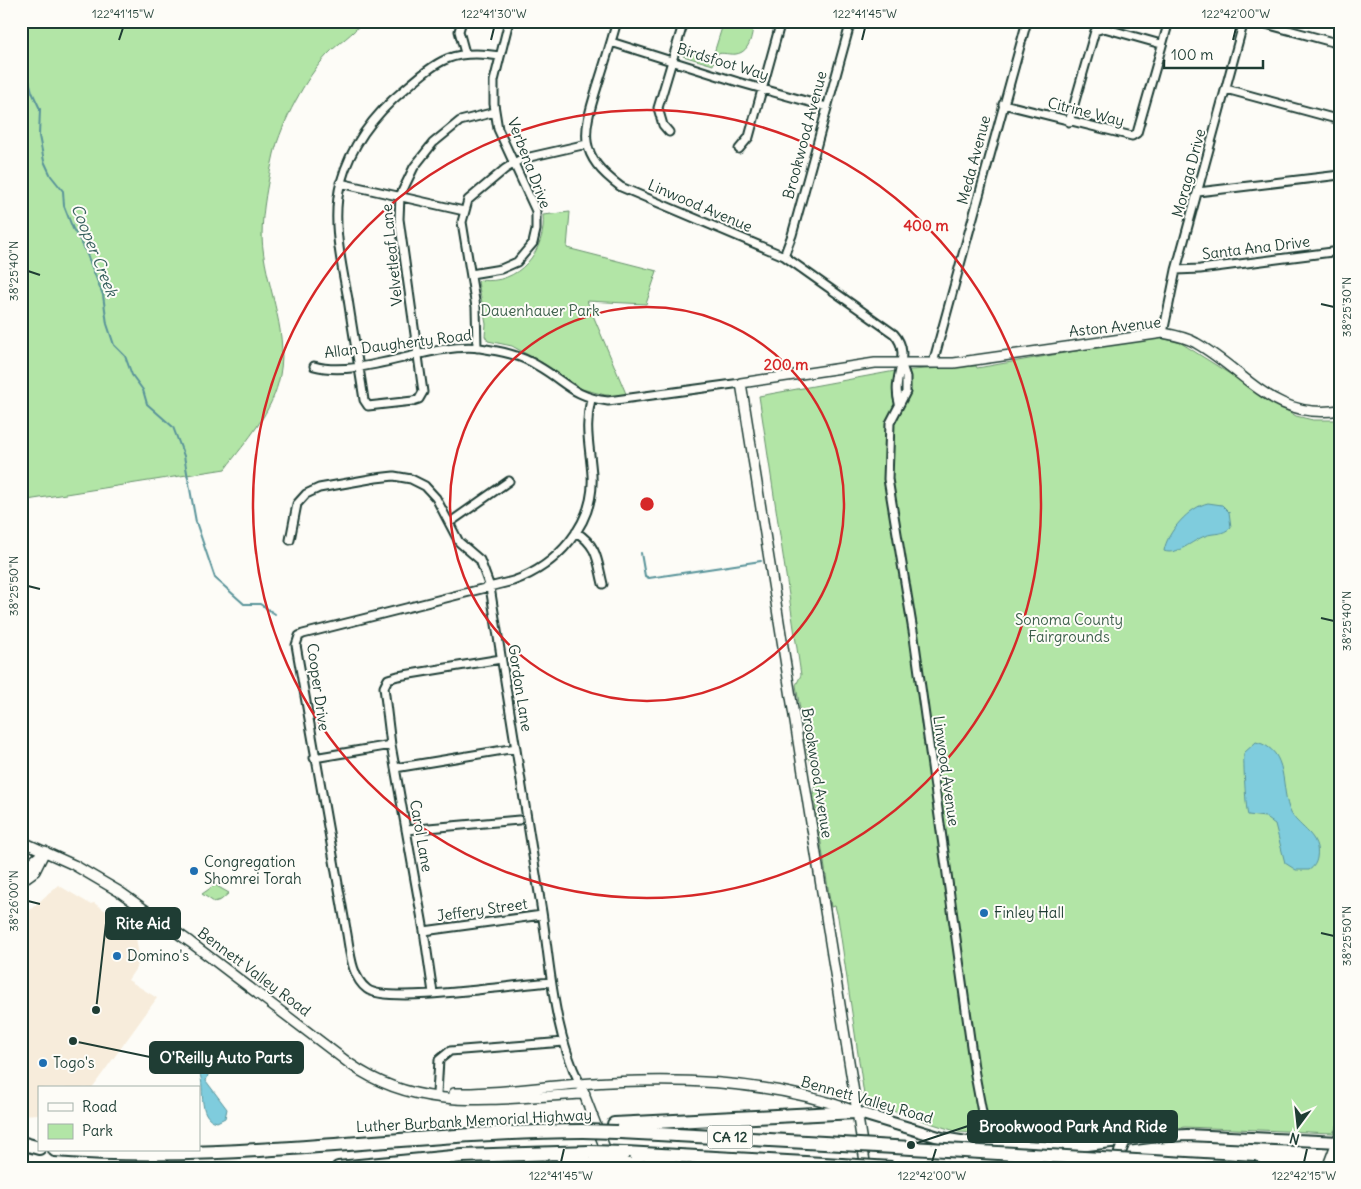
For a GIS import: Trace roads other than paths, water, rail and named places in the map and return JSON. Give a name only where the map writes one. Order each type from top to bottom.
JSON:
[{"type":"highway","points":[[616,1128],[856,1112]]},
{"type":"highway","name":"Luther Burbank Memorial Highway","points":[[200,1152],[231,1152],[581,1128],[616,1128],[842,1144],[1254,1168]]},
{"type":"highway","points":[[21,1143],[38,1148]]},
{"type":"highway","name":"CA 12","points":[[338,1168],[463,1156],[592,1157],[892,1168]]},
{"type":"highway","points":[[627,1159],[661,1168]]},
{"type":"main road","name":"Bennett Valley Road","points":[[856,1112],[952,1140],[988,1144],[1064,1148],[1187,1135],[1339,1139]]},
{"type":"main road","points":[[1120,1168],[1120,1152],[1126,1140]]},
{"type":"street","points":[[462,21],[459,31],[465,53]]},
{"type":"street","name":"Verbena Drive","points":[[470,274],[501,269],[525,255],[533,243],[536,230],[536,211],[498,129],[495,112],[493,93],[509,21]]},
{"type":"street","name":"Linwood Avenue","points":[[617,21],[586,121],[587,144],[601,172],[621,188],[784,256],[894,334],[901,344],[902,365],[906,377],[906,392],[899,403],[889,431],[888,478],[914,637],[975,1074],[988,1144]]},
{"type":"street","points":[[669,132],[663,125],[658,108],[684,21]]},
{"type":"street","points":[[739,149],[749,137],[781,21]]},
{"type":"street","name":"Brookwood Avenue","points":[[784,256],[792,235],[851,21]]},
{"type":"street","name":"Meda Avenue","points":[[933,363],[1027,21]]},
{"type":"street","name":"Citrine Way","points":[[1003,104],[1069,122],[1132,136],[1137,133],[1169,21]]},
{"type":"street","name":"Moraga Drive","points":[[1163,332],[1176,270],[1244,21]]},
{"type":"street","points":[[1255,21],[1340,44]]},
{"type":"street","points":[[1069,122],[1095,31],[1104,28],[1161,44]]},
{"type":"street","name":"Birdsfoot Way","points":[[611,42],[827,107]]},
{"type":"street","points":[[359,366],[340,251],[338,213],[340,183],[355,147],[392,99],[440,61],[465,53],[500,56]]},
{"type":"street","points":[[1226,89],[1340,120]]},
{"type":"street","name":"Velvetleaf Lane","points":[[359,366],[364,400],[368,406],[414,401],[419,399],[424,392],[399,219],[400,196],[414,166],[432,143],[460,121],[495,112]]},
{"type":"street","points":[[477,348],[476,307],[462,222],[468,200],[521,160],[587,144]]},
{"type":"street","points":[[1198,192],[1340,175]]},
{"type":"street","points":[[340,183],[464,211]]},
{"type":"street","name":"Santa Ana Drive","points":[[1176,270],[1200,269],[1340,251]]},
{"type":"street","name":"Aston Avenue","points":[[741,383],[875,363],[902,365],[954,363],[1163,332],[1196,343],[1282,405],[1313,413],[1340,410]]},
{"type":"street","name":"Allan Daugherty Road","points":[[314,366],[334,368],[359,366],[418,355],[477,348],[522,358],[538,365],[573,392],[591,399],[614,402],[741,383]]},
{"type":"street","name":"Brookwood Avenue","points":[[741,383],[866,1168]]},
{"type":"street","name":"Cooper Drive","points":[[550,982],[433,993],[380,994],[366,989],[355,974],[314,758],[296,646],[299,636],[490,587],[530,575],[548,564],[568,545],[588,504],[591,487],[586,427],[591,399]]},
{"type":"street","name":"Gordon Lane","points":[[290,540],[297,504],[306,494],[319,488],[394,476],[411,479],[425,486],[436,498],[459,542],[480,560],[490,587],[542,916],[550,982],[564,1042],[580,1084]]},
{"type":"street","points":[[449,523],[509,481]]},
{"type":"street","points":[[576,532],[588,541],[595,550],[603,584]]},
{"type":"street","name":"Carol Lane","points":[[433,993],[424,931],[390,745],[384,692],[385,683],[388,679],[398,676],[501,659]]},
{"type":"street","points":[[314,758],[390,745]]},
{"type":"street","points":[[395,768],[516,748]]},
{"type":"street","points":[[406,830],[519,820]]},
{"type":"street","name":"Bennett Valley Road","points":[[21,841],[86,871],[120,892],[194,945],[356,1069],[384,1084],[432,1098],[478,1100],[585,1094]]},
{"type":"street","points":[[21,871],[45,851]]},
{"type":"street","points":[[21,881],[35,871],[45,851]]},
{"type":"street","name":"Jeffery Street","points":[[424,931],[542,916]]},
{"type":"street","points":[[437,1093],[439,1060],[450,1051],[564,1042]]},
{"type":"street","name":"Bennett Valley Road","points":[[416,1094],[464,1094],[580,1084],[657,1080],[715,1082],[816,1098],[856,1112]]},
{"type":"street","points":[[580,1084],[612,1168]]},
{"type":"street","points":[[1327,1168],[1339,1139]]},
{"type":"water","points":[[1208,503],[1222,505],[1229,512],[1231,527],[1225,532],[1200,538],[1180,550],[1164,551],[1169,536],[1180,521],[1201,505]]},
{"type":"water","points":[[1256,742],[1267,746],[1275,753],[1282,771],[1287,803],[1291,813],[1316,844],[1317,860],[1309,870],[1296,870],[1285,863],[1275,824],[1265,817],[1248,815],[1244,753]]},
{"type":"water","points":[[202,1053],[210,1069],[206,1081],[227,1109],[225,1118],[217,1122],[210,1119],[206,1114],[198,1069],[181,1059],[183,1054]]},
{"type":"waterway","name":"Cooper Creek","points":[[21,49],[32,92],[40,109],[39,136],[44,161],[51,176],[63,191],[64,206],[73,229],[84,247],[103,295],[107,324],[114,345],[125,356],[132,375],[143,390],[147,404],[173,427],[184,456],[196,522],[215,578],[244,604],[260,604],[275,614]]},
{"type":"waterway","points":[[641,553],[645,576],[649,578],[761,561]]},
{"type":"place","name":"Congregation Shomrei Torah","points":[[194,871]]},
{"type":"place","name":"Finley Hall","points":[[984,913]]},
{"type":"place","name":"Domino's","points":[[117,956]]},
{"type":"place","name":"Rite Aid","points":[[96,1010]]},
{"type":"place","name":"O'Reilly Auto Parts","points":[[73,1041]]},
{"type":"place","name":"Togo's","points":[[43,1063]]},
{"type":"place","name":"Brookwood Park And Ride","points":[[911,1145]]},
{"type":"park label","name":"Dauenhauer Park","points":[[540,311]]},
{"type":"park label","name":"Sonoma County Fairgrounds","points":[[1069,628]]}]
